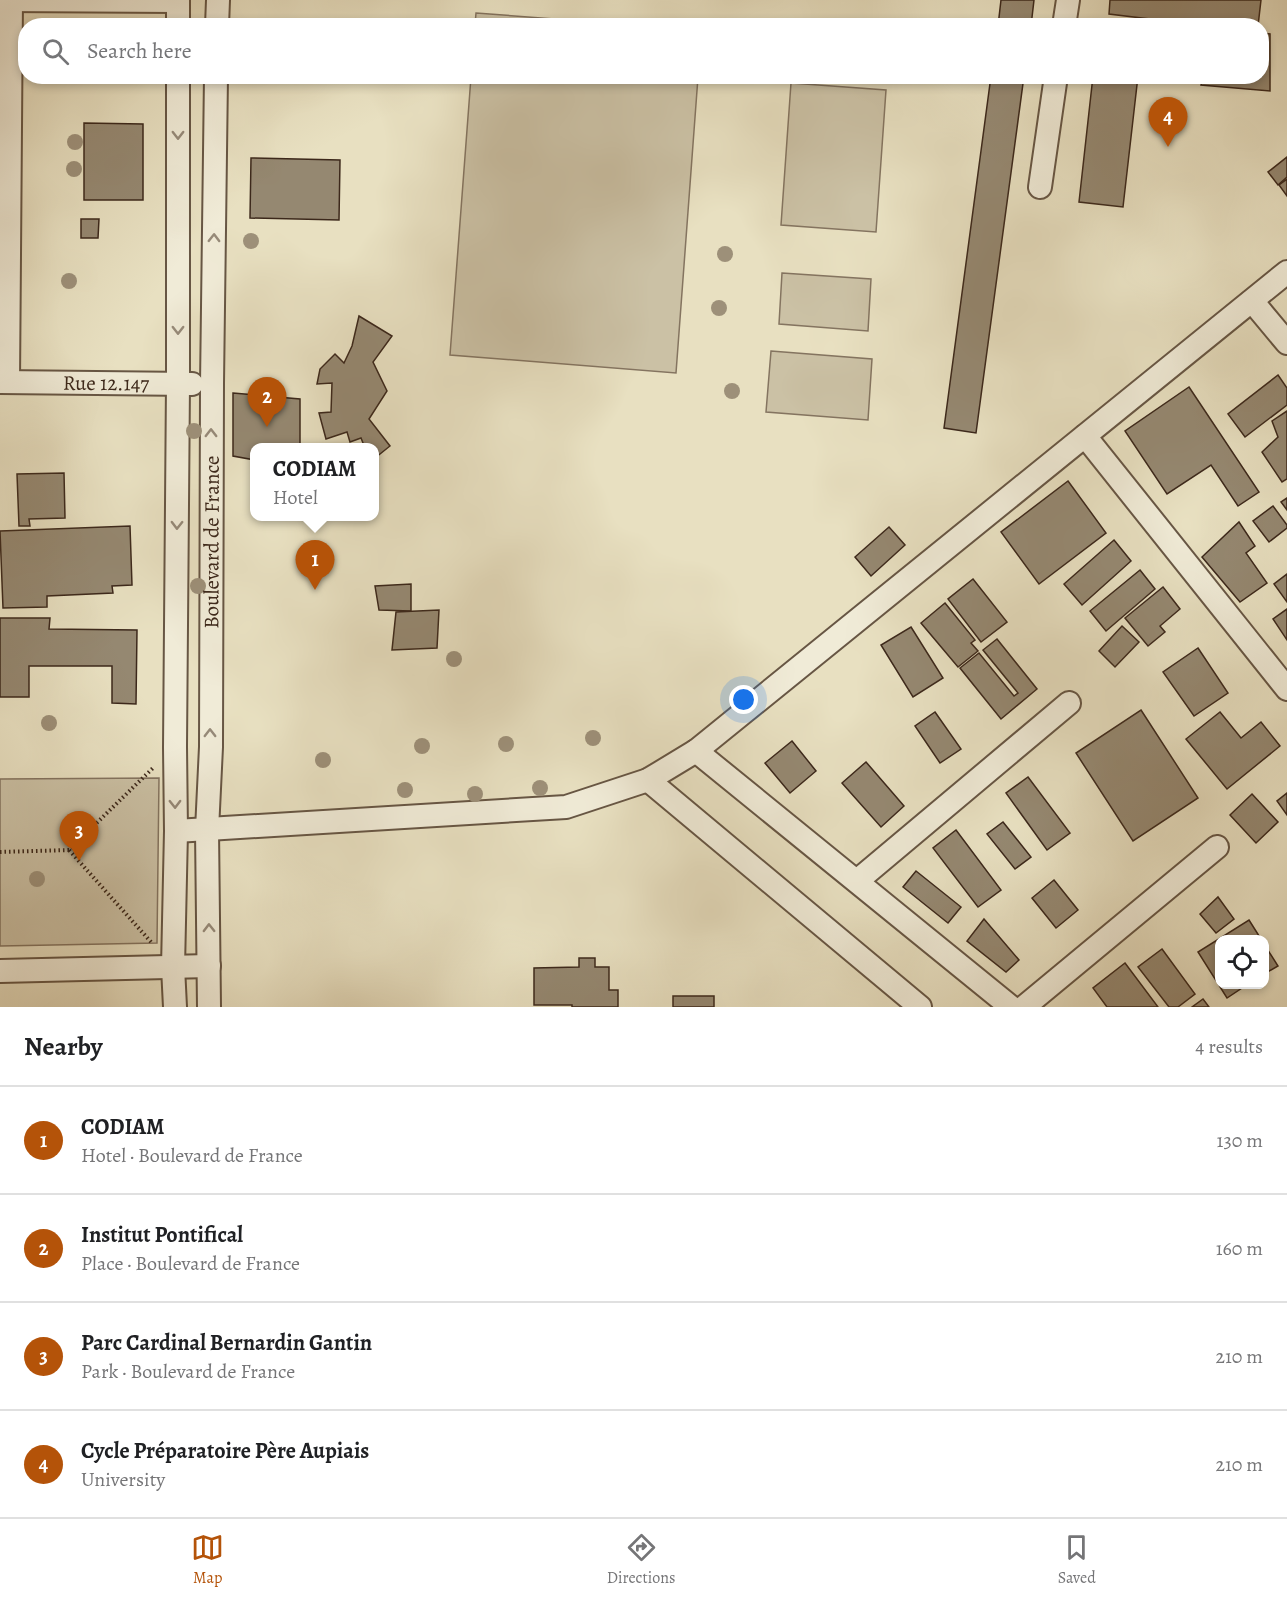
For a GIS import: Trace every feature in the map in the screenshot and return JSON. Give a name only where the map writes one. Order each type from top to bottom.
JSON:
[{"type":"street","points":[[0,0],[178,1],[178,18]]},
{"type":"street","points":[[4,382],[11,0]]},
{"type":"street","points":[[217,18],[218,0]]},
{"type":"street","points":[[1065,18],[1068,0]]},
{"type":"street","name":"Boulevard de France","points":[[175,1007],[173,967],[176,831],[178,84]]},
{"type":"street","name":"Boulevard de France","points":[[208,1007],[207,830],[210,747],[216,84]]},
{"type":"street","points":[[1040,187],[1055,84]]},
{"type":"street","points":[[176,831],[566,807],[648,780],[696,751],[1287,272]]},
{"type":"street","points":[[1252,301],[1287,343]]},
{"type":"street","name":"Rue 12.147","points":[[4,382],[212,384]]},
{"type":"street","points":[[1085,436],[1287,689]]},
{"type":"street","points":[[857,881],[1069,703]]},
{"type":"street","points":[[696,751],[1011,1007]]},
{"type":"street","points":[[648,780],[920,1007]]},
{"type":"street","points":[[1024,1007],[1217,848]]},
{"type":"street","points":[[0,971],[209,966]]},
{"type":"path","points":[[0,852],[69,850],[175,747]]},
{"type":"path","points":[[69,850],[173,967]]},
{"type":"shaded area","points":[[476,13],[542,18],[476,18]]},
{"type":"shaded area","points":[[470,84],[697,84],[676,373],[450,355]]},
{"type":"shaded area","points":[[791,84],[886,90],[876,232],[781,225]]},
{"type":"shaded area","points":[[782,273],[871,279],[868,331],[779,324]]},
{"type":"shaded area","points":[[771,351],[872,359],[868,420],[766,412]]},
{"type":"shaded area","points":[[159,778],[157,943],[0,946],[0,779]]},
{"type":"building","points":[[1001,0],[1034,0],[1032,18],[999,18]]},
{"type":"building","points":[[1110,0],[1261,0],[1259,18],[1142,18],[1109,14]]},
{"type":"building","points":[[1270,34],[1270,91],[1201,85],[1269,84]]},
{"type":"building","points":[[990,84],[1023,84],[976,433],[944,428]]},
{"type":"building","points":[[1092,84],[1137,84],[1123,207],[1079,202]]},
{"type":"building","points":[[84,123],[143,124],[143,200],[84,200]]},
{"type":"building","points":[[1287,157],[1287,177],[1278,185],[1268,172]]},
{"type":"building","points":[[251,158],[340,160],[339,220],[250,218]]},
{"type":"building","points":[[1287,179],[1287,196],[1279,185]]},
{"type":"building","points":[[81,219],[99,219],[98,238],[81,238]]},
{"type":"building","points":[[359,316],[392,336],[373,362],[387,391],[369,419],[390,446],[379,455],[379,443],[363,443],[361,438],[350,442],[347,432],[326,439],[319,413],[331,412],[332,383],[317,384],[320,369],[335,354],[344,363],[352,346]]},
{"type":"building","points":[[1278,375],[1287,388],[1287,405],[1245,437],[1228,414]]},
{"type":"building","points":[[1189,387],[1259,492],[1238,506],[1211,465],[1167,494],[1125,431]]},
{"type":"building","points":[[233,393],[300,399],[300,443],[250,443],[250,459],[233,456]]},
{"type":"building","points":[[1287,411],[1287,479],[1282,482],[1262,452],[1278,437],[1272,421]]},
{"type":"building","points":[[64,473],[65,518],[29,519],[30,526],[19,526],[17,474]]},
{"type":"building","points":[[1068,481],[1106,533],[1039,584],[1001,532]]},
{"type":"building","points":[[1287,498],[1287,510],[1281,502]]},
{"type":"building","points":[[1273,506],[1287,528],[1269,542],[1253,521]]},
{"type":"building","points":[[1239,522],[1255,546],[1246,553],[1267,583],[1240,602],[1202,557]]},
{"type":"building","points":[[130,526],[132,585],[112,586],[113,593],[47,596],[47,607],[3,608],[0,531]]},
{"type":"building","points":[[889,527],[905,545],[871,576],[855,557]]},
{"type":"building","points":[[1114,540],[1131,561],[1082,605],[1064,584]]},
{"type":"building","points":[[1140,570],[1155,589],[1106,631],[1090,611]]},
{"type":"building","points":[[1287,574],[1287,602],[1274,584]]},
{"type":"building","points":[[973,579],[1007,622],[981,642],[948,599]]},
{"type":"building","points":[[411,584],[411,611],[379,610],[375,586]]},
{"type":"building","points":[[1163,587],[1180,609],[1160,626],[1165,632],[1148,646],[1125,618]]},
{"type":"building","points":[[945,603],[975,640],[971,643],[978,651],[958,667],[921,623]]},
{"type":"building","points":[[1287,609],[1287,640],[1273,619]]},
{"type":"building","points":[[439,610],[437,648],[392,650],[396,612]]},
{"type":"building","points":[[0,618],[50,618],[49,629],[137,630],[136,704],[112,703],[112,666],[29,666],[29,697],[0,697]]},
{"type":"building","points":[[1122,626],[1139,642],[1115,667],[1099,651]]},
{"type":"building","points":[[911,627],[943,678],[913,697],[881,645]]},
{"type":"building","points":[[997,639],[1037,689],[1001,719],[960,668],[979,653],[1014,696],[1018,693],[983,650]]},
{"type":"building","points":[[1198,648],[1228,693],[1194,716],[1163,672]]},
{"type":"building","points":[[1141,710],[1198,798],[1133,841],[1076,753]]},
{"type":"building","points":[[935,712],[961,749],[940,763],[915,726]]},
{"type":"building","points":[[1220,712],[1241,738],[1261,722],[1280,746],[1227,789],[1186,739]]},
{"type":"building","points":[[792,741],[816,771],[790,793],[765,763]]},
{"type":"building","points":[[866,762],[904,806],[881,827],[842,783]]},
{"type":"building","points":[[1028,777],[1070,833],[1047,850],[1006,793]]},
{"type":"building","points":[[1287,793],[1287,815],[1277,801]]},
{"type":"building","points":[[1252,794],[1278,822],[1256,843],[1230,815]]},
{"type":"building","points":[[1003,822],[1031,857],[1015,869],[987,834]]},
{"type":"building","points":[[956,830],[1001,890],[978,907],[933,848]]},
{"type":"building","points":[[916,871],[961,907],[948,923],[903,887]]},
{"type":"building","points":[[1054,880],[1078,910],[1056,928],[1032,898]]},
{"type":"building","points":[[1218,897],[1234,919],[1216,933],[1200,914]]},
{"type":"building","points":[[984,919],[1019,960],[1006,972],[967,941]]},
{"type":"building","points":[[1249,920],[1258,935],[1225,935]]},
{"type":"building","points":[[1215,941],[1215,979],[1198,952]]},
{"type":"building","points":[[1162,949],[1195,994],[1178,1007],[1169,1007],[1138,967]]},
{"type":"building","points":[[1269,952],[1278,966],[1269,971]]},
{"type":"building","points":[[579,958],[595,958],[595,967],[609,967],[609,990],[618,990],[618,1007],[534,1005],[534,968],[579,967]]},
{"type":"building","points":[[1125,963],[1158,1007],[1107,1007],[1093,988]]},
{"type":"building","points":[[1221,989],[1240,989],[1227,998]]},
{"type":"building","points":[[673,996],[714,996],[714,1007],[673,1007]]},
{"type":"building","points":[[1203,999],[1209,1007],[1192,1007]]},
{"type":"place","name":"Cycle Préparatoire Père Aupiais","points":[[1168,147]]},
{"type":"place","name":"Institut Pontifical","points":[[267,427]]},
{"type":"place","name":"CODIAM","points":[[315,590]]},
{"type":"place","name":"Parc Cardinal Bernardin Gantin","points":[[79,861]]}]
